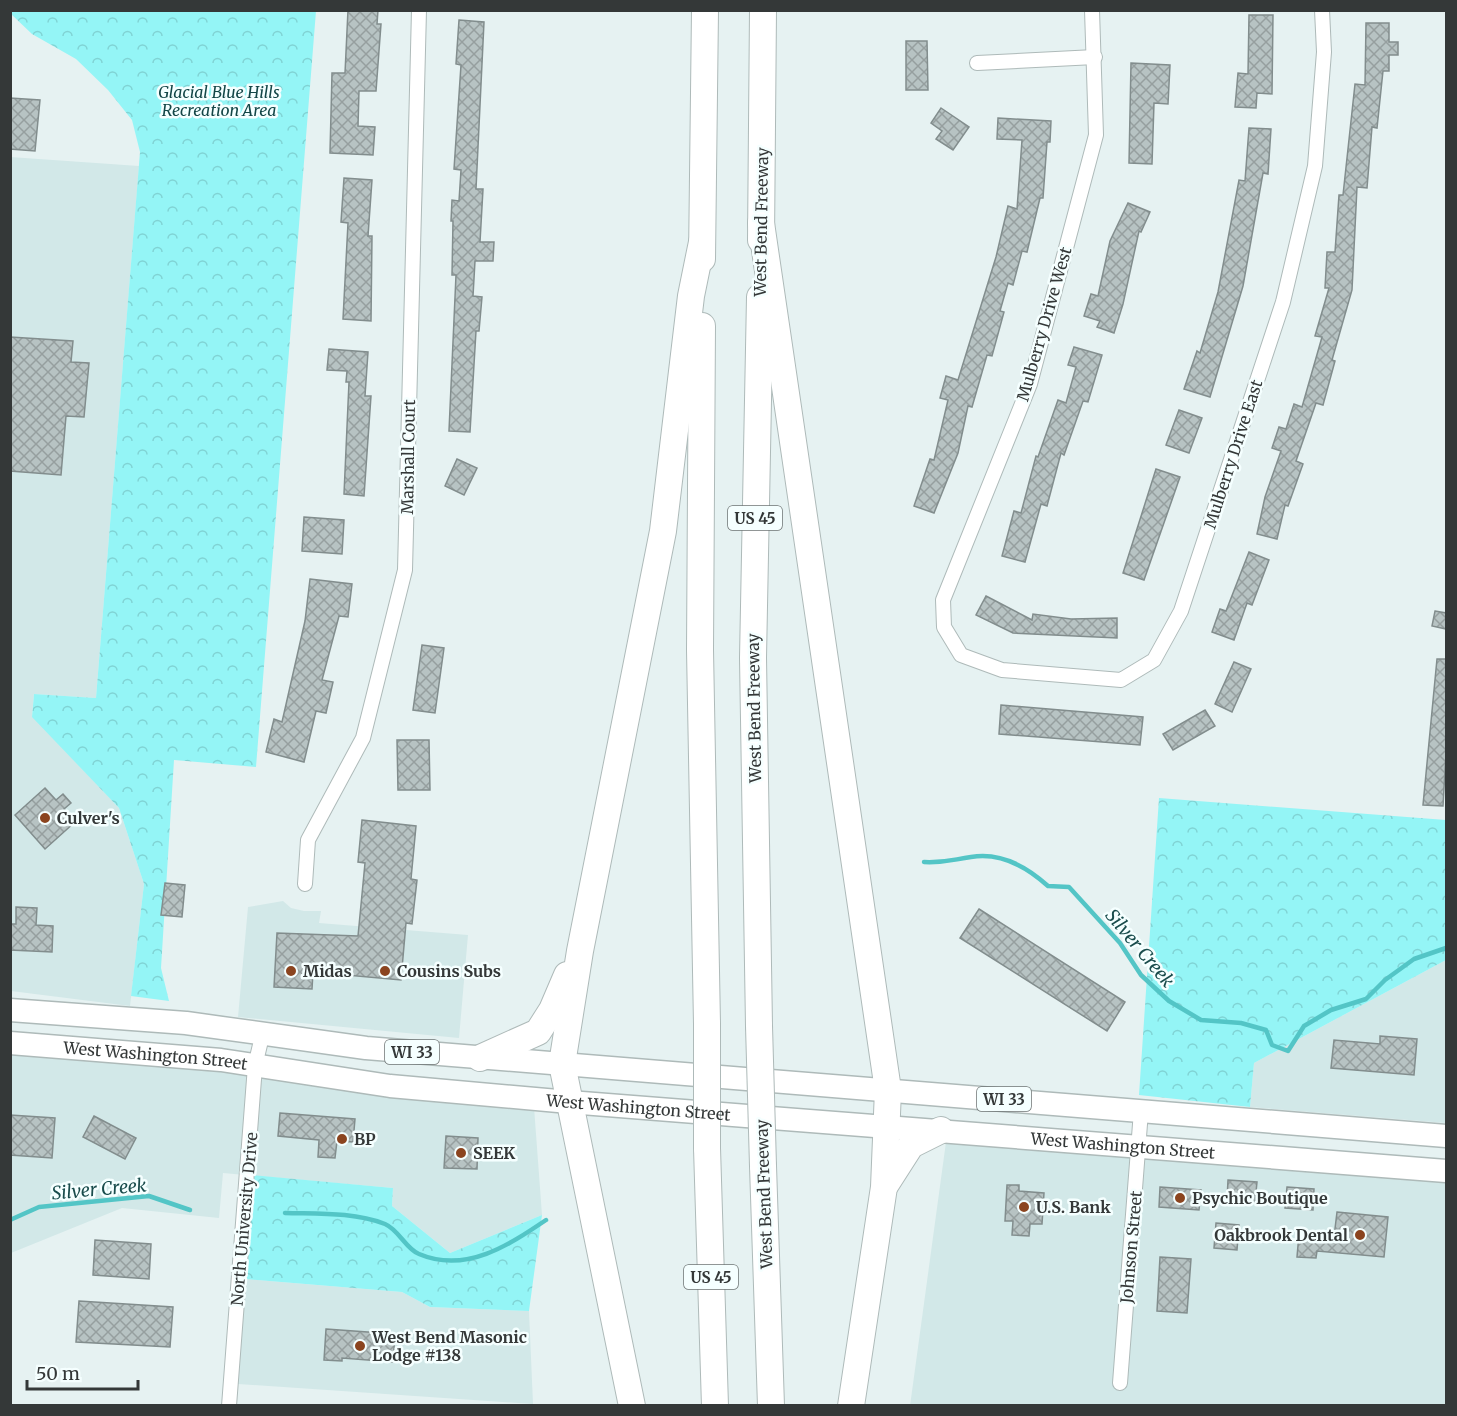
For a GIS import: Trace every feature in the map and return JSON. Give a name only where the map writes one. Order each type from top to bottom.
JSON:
[{"type":"highway","name":"US 45","points":[[705,10],[700,650],[707,1149],[715,1406]]},
{"type":"highway","name":"West Bend Freeway","points":[[763,10],[753,658],[759,1026],[771,1406]]},
{"type":"highway","points":[[761,223],[888,1090],[885,1187],[850,1406]]},
{"type":"highway","points":[[632,1406],[562,1064],[580,951],[663,531],[691,296],[702,242]]},
{"type":"highway","points":[[480,1058],[538,1032],[552,1010],[580,951]]},
{"type":"highway","points":[[885,1187],[911,1144],[940,1130]]},
{"type":"main road","name":"West Washington Street","points":[[10,1010],[186,1023],[366,1048],[1446,1136]]},
{"type":"main road","name":"West Washington Street","points":[[10,1043],[221,1060],[390,1086],[569,1102],[1446,1171]]},
{"type":"street","name":"Marshall Court","points":[[305,884],[308,840],[363,738],[405,570],[418,10]]},
{"type":"street","name":"Mulberry Drive West","points":[[944,627],[943,600],[1030,384],[1096,135],[1092,10]]},
{"type":"street","name":"Mulberry Drive East","points":[[944,627],[961,655],[1002,670],[1121,680],[1154,660],[1181,611],[1283,302],[1315,166],[1324,52],[1322,10]]},
{"type":"street","points":[[977,63],[1095,57]]},
{"type":"street","name":"North University Drive","points":[[229,1406],[255,1066],[263,1032]]},
{"type":"street","name":"Johnson Street","points":[[1120,1383],[1141,1111]]},
{"type":"shaded area","points":[[10,157],[139,166],[96,698],[34,694],[32,716],[119,808],[144,884],[130,1006],[11,991]]},
{"type":"shaded area","points":[[283,901],[291,908],[321,911],[319,923],[468,935],[459,1038],[238,1017],[248,907]]},
{"type":"shaded area","points":[[1446,960],[1446,1123],[1250,1107],[1254,1063]]},
{"type":"shaded area","points":[[11,1054],[285,1077],[534,1107],[542,1215],[450,1253],[392,1206],[393,1188],[223,1173],[219,1218],[122,1208],[11,1253]]},
{"type":"shaded area","points":[[946,1142],[1446,1179],[1446,1405],[910,1406]]},
{"type":"shaded area","points":[[245,1279],[402,1292],[430,1307],[529,1311],[533,1404],[238,1384]]},
{"type":"green space","name":"Glacial Blue Hills Recreation Area","points":[[10,11],[316,11],[256,767],[174,760],[161,968],[169,1001],[131,996],[144,884],[119,808],[32,717],[34,694],[96,698],[140,152],[132,120],[108,90],[76,59],[32,34]]},
{"type":"green space","points":[[1159,798],[1446,820],[1446,960],[1254,1063],[1250,1107],[1139,1095]]},
{"type":"green space","points":[[252,1175],[393,1188],[392,1206],[450,1253],[542,1215],[529,1311],[430,1307],[402,1292],[245,1279]]},
{"type":"building","points":[[348,10],[378,10],[377,24],[381,24],[376,91],[359,91],[358,126],[375,127],[373,155],[330,153],[332,73],[345,73]]},
{"type":"building","points":[[1249,15],[1273,15],[1272,94],[1257,93],[1256,108],[1235,107],[1238,73],[1248,74]]},
{"type":"building","points":[[459,20],[484,22],[476,189],[483,189],[480,242],[494,242],[493,261],[475,261],[473,296],[482,297],[479,331],[476,331],[470,432],[449,431],[456,275],[452,275],[453,221],[451,221],[452,200],[459,201],[461,170],[454,169],[461,65],[456,64]]},
{"type":"building","points":[[1366,23],[1389,23],[1389,42],[1398,42],[1398,55],[1389,55],[1389,71],[1383,71],[1377,128],[1372,127],[1367,188],[1357,187],[1352,290],[1332,360],[1335,361],[1323,405],[1316,403],[1296,461],[1303,464],[1288,506],[1285,505],[1277,539],[1257,534],[1265,497],[1281,451],[1272,448],[1279,427],[1286,429],[1294,404],[1302,407],[1322,337],[1315,336],[1329,288],[1325,288],[1327,252],[1335,252],[1339,195],[1343,195],[1355,84],[1365,85]]},
{"type":"building","points":[[906,41],[927,41],[928,90],[906,90]]},
{"type":"building","points":[[1131,63],[1170,65],[1168,104],[1154,103],[1152,164],[1129,163]]},
{"type":"building","points":[[10,98],[40,100],[35,151],[10,149]]},
{"type":"building","points":[[941,108],[969,127],[953,150],[936,139],[942,131],[931,123]]},
{"type":"building","points":[[998,118],[1051,121],[1050,142],[1047,142],[1043,198],[1040,198],[1027,252],[1022,251],[1013,285],[1008,283],[1000,311],[1004,312],[992,356],[987,355],[972,407],[968,406],[958,453],[934,513],[914,506],[930,459],[934,460],[948,400],[940,398],[946,376],[958,380],[996,257],[1008,206],[1017,209],[1022,140],[997,139]]},
{"type":"building","points":[[1249,128],[1271,129],[1268,174],[1263,173],[1243,286],[1210,397],[1184,389],[1197,351],[1200,353],[1218,292],[1239,180],[1245,181]]},
{"type":"building","points":[[344,178],[372,180],[368,236],[372,236],[371,321],[343,319],[348,223],[341,222]]},
{"type":"building","points":[[1128,203],[1150,212],[1141,232],[1139,231],[1123,304],[1114,333],[1097,327],[1100,321],[1084,316],[1091,294],[1098,296],[1110,241]]},
{"type":"building","points":[[10,337],[73,341],[71,362],[89,363],[84,417],[66,416],[61,475],[10,471]]},
{"type":"building","points":[[1074,347],[1102,355],[1088,402],[1083,401],[1064,455],[1061,453],[1047,506],[1041,504],[1025,562],[1002,556],[1014,511],[1021,513],[1036,456],[1038,457],[1058,400],[1066,403],[1076,367],[1068,365]]},
{"type":"building","points":[[329,349],[368,352],[365,396],[371,396],[364,496],[344,494],[349,382],[346,382],[347,371],[327,370]]},
{"type":"building","points":[[1179,410],[1202,418],[1189,453],[1166,445]]},
{"type":"building","points":[[457,459],[477,468],[464,495],[445,486]]},
{"type":"building","points":[[1156,469],[1180,477],[1144,580],[1123,573]]},
{"type":"building","points":[[304,517],[344,520],[342,554],[302,551]]},
{"type":"building","points":[[1249,552],[1269,560],[1252,605],[1247,603],[1234,640],[1212,632],[1220,609],[1226,611]]},
{"type":"building","points":[[310,579],[352,584],[348,617],[339,616],[322,680],[333,682],[326,713],[316,711],[304,762],[266,752],[274,719],[282,722],[305,621]]},
{"type":"building","points":[[986,596],[1032,620],[1033,614],[1071,619],[1117,618],[1117,638],[1013,633],[976,615]]},
{"type":"building","points":[[1435,611],[1446,613],[1446,629],[1432,626]]},
{"type":"building","points":[[422,645],[444,648],[435,713],[413,710]]},
{"type":"building","points":[[1437,659],[1446,659],[1446,754],[1443,806],[1423,805]]},
{"type":"building","points":[[1234,662],[1251,669],[1232,712],[1215,704]]},
{"type":"building","points":[[1001,705],[1143,717],[1140,745],[999,734]]},
{"type":"building","points":[[1205,710],[1215,726],[1173,750],[1163,734]]},
{"type":"building","points":[[397,740],[429,740],[430,790],[398,790]]},
{"type":"building","name":"Culver's","points":[[45,788],[56,800],[63,794],[71,803],[64,809],[75,822],[45,849],[15,815]]},
{"type":"building","points":[[362,820],[416,826],[411,879],[417,880],[412,924],[406,923],[401,980],[313,972],[312,989],[274,987],[277,933],[358,936],[365,863],[358,862]]},
{"type":"building","points":[[165,883],[185,885],[182,917],[161,915]]},
{"type":"building","points":[[16,907],[37,908],[36,925],[53,926],[52,952],[10,950],[10,924],[16,924]]},
{"type":"building","points":[[979,909],[1125,1002],[1107,1031],[960,938]]},
{"type":"building","points":[[1380,1036],[1417,1039],[1414,1075],[1331,1068],[1334,1040],[1380,1044]]},
{"type":"building","points":[[280,1113],[355,1119],[353,1142],[337,1141],[335,1158],[318,1157],[319,1140],[278,1136]]},
{"type":"building","points":[[10,1115],[55,1118],[52,1158],[10,1155]]},
{"type":"building","points":[[94,1116],[136,1138],[125,1159],[83,1137]]},
{"type":"building","name":"SEEK","points":[[446,1136],[478,1138],[477,1169],[444,1168]]},
{"type":"building","points":[[1228,1180],[1257,1182],[1255,1202],[1227,1200]]},
{"type":"building","name":"U.S. Bank","points":[[1007,1185],[1019,1185],[1019,1191],[1044,1193],[1042,1224],[1030,1224],[1029,1236],[1012,1235],[1013,1221],[1005,1221]]},
{"type":"building","name":"Psychic Boutique","points":[[1160,1187],[1201,1190],[1199,1210],[1159,1207]]},
{"type":"building","points":[[1287,1187],[1314,1189],[1313,1210],[1285,1208]]},
{"type":"building","name":"Oakbrook Dental","points":[[1337,1212],[1388,1217],[1384,1257],[1317,1251],[1316,1258],[1297,1257],[1299,1234],[1334,1237]]},
{"type":"building","points":[[1216,1223],[1239,1225],[1237,1250],[1214,1248]]},
{"type":"building","points":[[95,1240],[151,1244],[149,1279],[93,1275]]},
{"type":"building","points":[[1160,1257],[1191,1259],[1187,1313],[1157,1311]]},
{"type":"building","points":[[79,1301],[173,1307],[170,1347],[76,1342]]},
{"type":"building","name":"West Bend Masonic Lodge #138","points":[[326,1329],[395,1334],[393,1362],[342,1358],[342,1361],[324,1360]]},
{"type":"waterway","name":"Silver Creek","points":[[924,862],[992,857],[1013,862],[1048,886],[1069,887],[1120,943],[1141,975],[1169,1001],[1201,1020],[1241,1023],[1266,1030],[1272,1045],[1288,1051],[1304,1026],[1331,1010],[1366,999],[1385,980],[1414,959],[1446,948]]},
{"type":"waterway","name":"Silver Creek","points":[[10,1220],[39,1207],[149,1196],[190,1210]]},
{"type":"waterway","name":"Silver Creek","points":[[285,1213],[336,1214],[373,1220],[390,1227],[414,1252],[436,1259],[453,1261],[470,1259],[502,1247],[546,1220]]},
{"type":"place","name":"Culver's","points":[[45,818]]},
{"type":"place","name":"Midas","points":[[291,971]]},
{"type":"place","name":"Cousins Subs","points":[[385,971]]},
{"type":"place","name":"BP","points":[[342,1139]]},
{"type":"place","name":"SEEK","points":[[461,1153]]},
{"type":"place","name":"Psychic Boutique","points":[[1180,1198]]},
{"type":"place","name":"U.S. Bank","points":[[1024,1207]]},
{"type":"place","name":"Oakbrook Dental","points":[[1360,1235]]},
{"type":"place","name":"West Bend Masonic Lodge #138","points":[[360,1346]]}]
